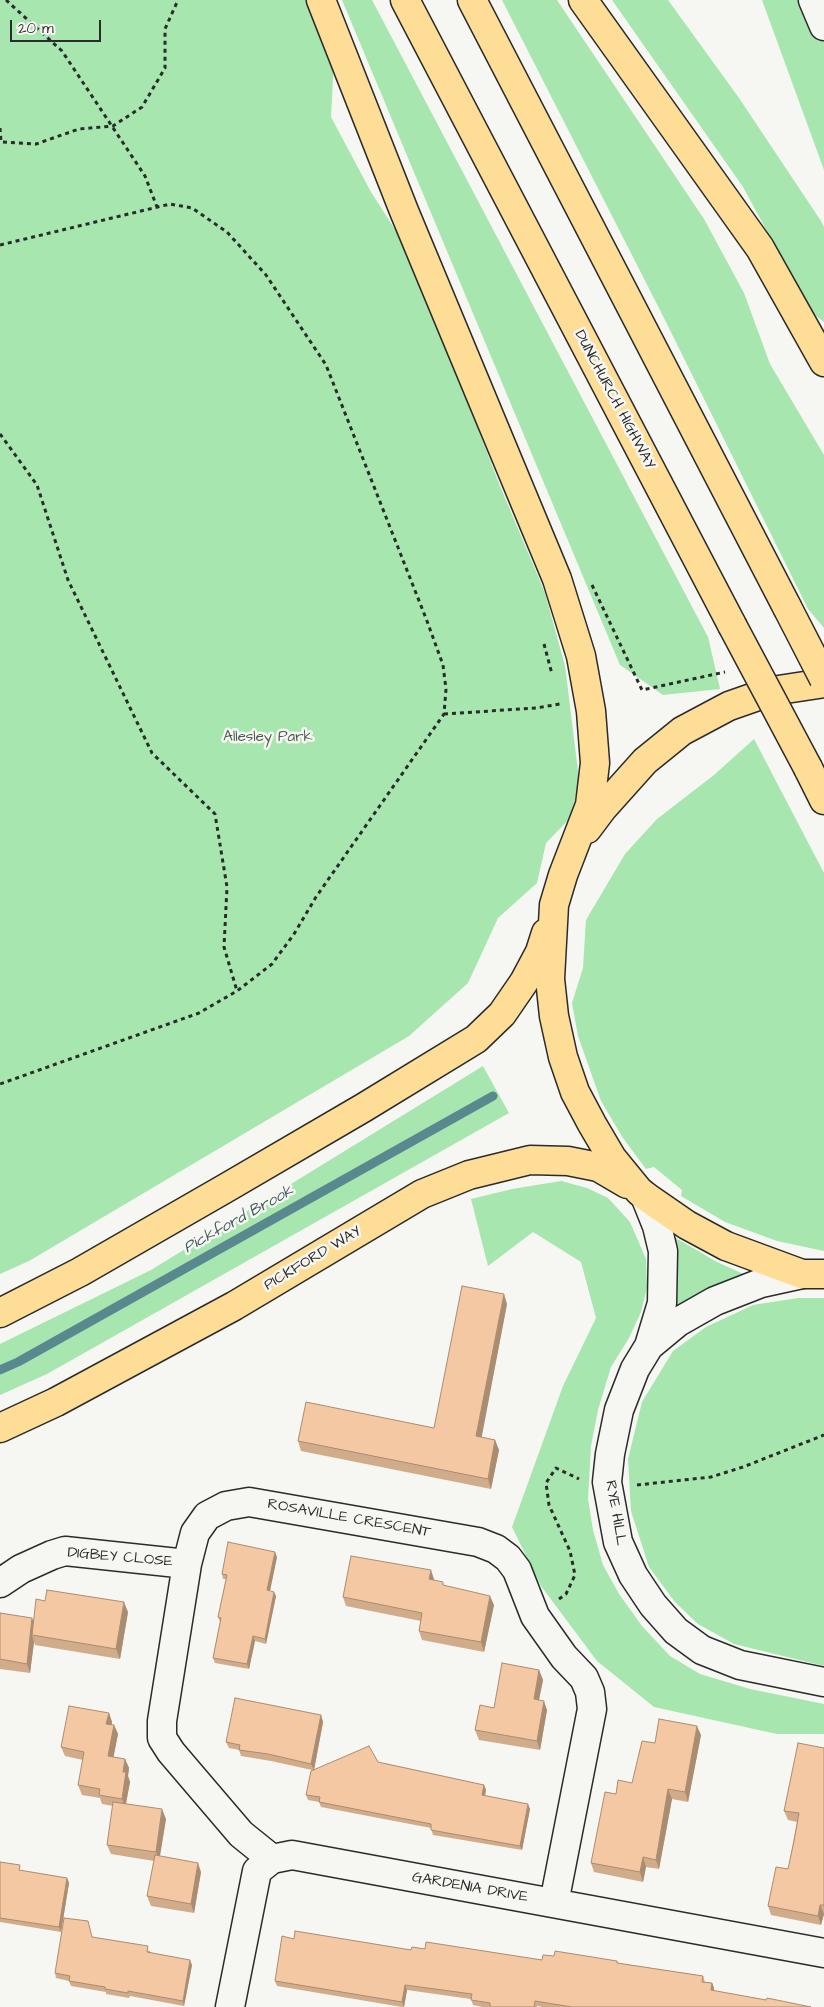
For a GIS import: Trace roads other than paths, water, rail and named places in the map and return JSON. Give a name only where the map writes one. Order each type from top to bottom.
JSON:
[{"type":"highway","points":[[0,1313],[80,1272],[218,1193],[372,1103],[476,1039],[502,1014],[524,982],[540,952],[563,875],[590,805],[595,763],[591,711],[578,646],[557,579],[404,211],[321,0]]},
{"type":"highway","name":"DUNCHURCH HIGHWAY","points":[[405,0],[824,800]]},
{"type":"highway","points":[[472,0],[824,681],[772,691],[729,706],[682,731],[645,762],[602,809],[575,844]]},
{"type":"highway","points":[[583,0],[760,248],[824,362]]},
{"type":"highway","points":[[554,905],[550,979],[554,1016],[563,1057],[575,1092],[612,1158],[642,1194],[687,1225],[726,1246],[818,1274]]},
{"type":"highway","name":"PICKFORD WAY","points":[[0,1428],[56,1402],[234,1306],[422,1194],[469,1175],[530,1160],[568,1161],[598,1168],[642,1194]]},
{"type":"street","points":[[813,0],[824,26]]},
{"type":"street","name":"RYE HILL","points":[[642,1194],[657,1226],[663,1252],[662,1302],[649,1346],[635,1369],[619,1410],[610,1454],[607,1482],[618,1542],[633,1575],[653,1605],[676,1631],[702,1650],[740,1665],[824,1682]]},
{"type":"street","name":"RYE HILL","points":[[649,1346],[678,1322],[714,1301],[761,1282],[818,1274]]},
{"type":"street","name":"ROSAVILLE CRESCENT","points":[[272,1859],[242,1834],[171,1752],[162,1738],[162,1721],[188,1564],[195,1533],[207,1516],[226,1506],[249,1502],[478,1542],[496,1549],[508,1558],[517,1570],[535,1616],[564,1657],[584,1678],[590,1692],[592,1709],[554,1903]]},
{"type":"street","name":"DIGBEY CLOSE","points":[[0,1582],[52,1555],[65,1551],[188,1564]]},
{"type":"street","name":"GARDENIA DRIVE","points":[[272,1859],[292,1855],[824,1953]]},
{"type":"street","points":[[230,2007],[257,1871],[272,1859]]},
{"type":"waterway","name":"Pickford Brook","points":[[0,1370],[18,1362],[493,1096]]},
{"type":"park label","name":"Allesley Park","points":[[268,738]]}]
